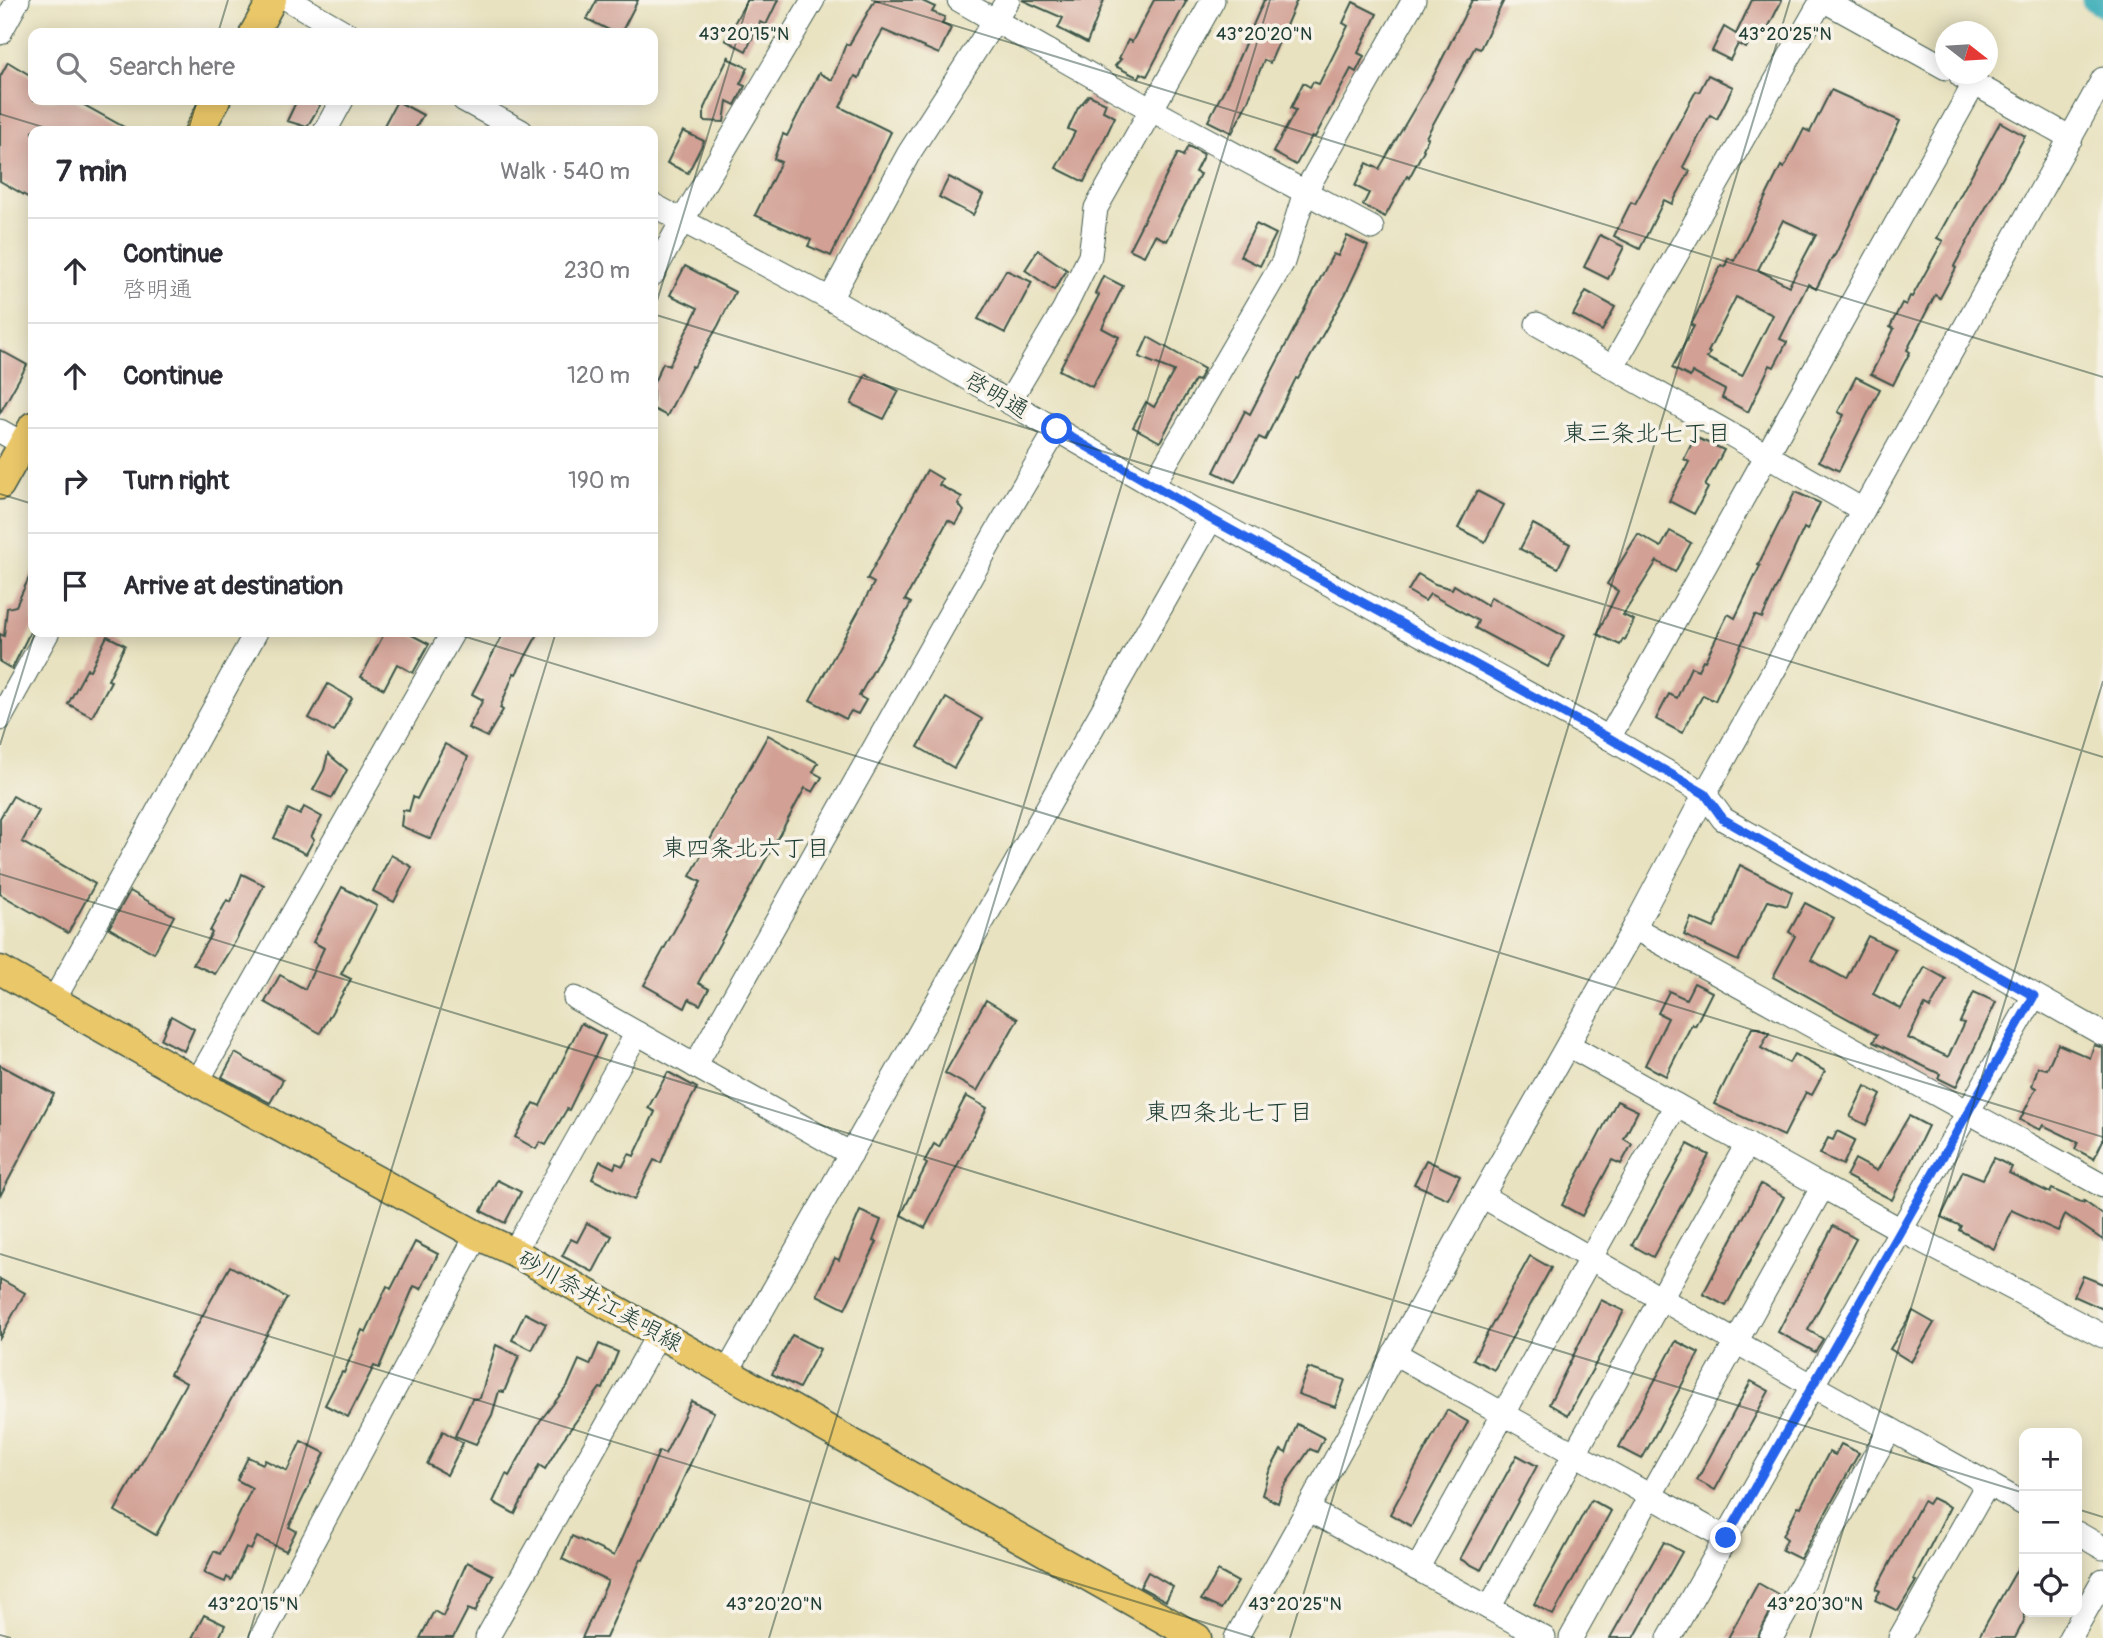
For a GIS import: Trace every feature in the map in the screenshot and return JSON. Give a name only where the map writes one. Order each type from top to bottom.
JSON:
[{"type":"main road","points":[[257,28],[272,0]]},
{"type":"main road","points":[[201,126],[213,105]]},
{"type":"main road","points":[[0,485],[19,433]]},
{"type":"main road","name":"砂川奈井江美唄線","points":[[0,970],[197,1082],[477,1235],[514,1252],[1197,1638]]},
{"type":"street","points":[[0,33],[18,0]]},
{"type":"street","points":[[289,0],[337,28]]},
{"type":"street","points":[[658,265],[813,0]]},
{"type":"street","points":[[959,0],[1150,109],[1372,228]]},
{"type":"street","points":[[830,299],[909,153],[997,21],[1008,0]]},
{"type":"street","points":[[1009,402],[1065,309],[1090,256],[1096,208],[1213,0]]},
{"type":"street","points":[[1153,485],[1283,262],[1305,192],[1414,0]]},
{"type":"street","points":[[1613,366],[1822,0],[1935,62]]},
{"type":"street","points":[[1236,1638],[1634,928],[1705,794],[2103,79]]},
{"type":"street","points":[[1609,738],[1765,456],[1962,84]]},
{"type":"street","points":[[1976,84],[2071,138]]},
{"type":"street","points":[[328,126],[339,105]]},
{"type":"street","points":[[473,105],[512,126]]},
{"type":"street","name":"啓明通","points":[[658,208],[830,299],[1211,519],[1609,738],[1705,794]]},
{"type":"street","points":[[1537,324],[1863,510]]},
{"type":"street","points":[[695,1066],[1057,429]]},
{"type":"street","points":[[727,1372],[1211,519]]},
{"type":"street","points":[[0,719],[45,637]]},
{"type":"street","points":[[54,1000],[253,637]]},
{"type":"street","points":[[197,1082],[450,637]]},
{"type":"street","points":[[1705,794],[1723,819],[2103,1034]]},
{"type":"street","points":[[1634,928],[2103,1186]]},
{"type":"street","points":[[1669,1638],[2034,996]]},
{"type":"street","points":[[575,998],[851,1154]]},
{"type":"street","points":[[514,1252],[636,1033]]},
{"type":"street","points":[[1568,1045],[1901,1230],[2103,1336]]},
{"type":"street","points":[[1417,1569],[1676,1105]]},
{"type":"street","points":[[1489,1608],[1747,1144]]},
{"type":"street","points":[[1571,1638],[1822,1186]]},
{"type":"street","points":[[1482,1196],[1812,1386],[2019,1501]]},
{"type":"street","points":[[261,1638],[477,1235]]},
{"type":"street","points":[[487,1638],[659,1333]]},
{"type":"street","points":[[1394,1353],[1726,1538]]},
{"type":"street","points":[[1771,1638],[1890,1429]]},
{"type":"street","points":[[1899,1638],[1987,1483]]},
{"type":"street","points":[[1308,1510],[1544,1638]]},
{"type":"street","points":[[2082,1536],[2103,1548]]},
{"type":"street","points":[[2070,1638],[2103,1580]]},
{"type":"building","points":[[597,0],[638,0],[624,28],[605,28],[587,19]]},
{"type":"building","points":[[747,0],[778,0],[766,25],[760,22],[746,51],[725,40]]},
{"type":"building","points":[[875,0],[920,0],[935,7],[932,12],[945,17],[942,24],[951,28],[939,54],[883,30],[859,78],[855,76],[840,107],[891,132],[831,256],[808,246],[811,240],[755,215],[781,162],[774,159],[783,134],[787,136],[819,73],[832,80],[846,44],[849,45]]},
{"type":"building","points":[[1022,0],[1104,0],[1087,43],[1058,28],[1063,18]]},
{"type":"building","points":[[1154,0],[1187,0],[1147,76],[1141,73],[1139,78],[1115,66],[1121,59],[1119,58],[1128,40],[1132,42]]},
{"type":"building","points":[[1264,0],[1297,0],[1270,63],[1264,60],[1232,133],[1208,121]]},
{"type":"building","points":[[1472,0],[1504,0],[1480,49],[1475,47],[1426,137],[1428,138],[1424,150],[1385,217],[1363,205],[1369,193],[1355,186],[1367,163],[1379,169],[1434,75]]},
{"type":"building","points":[[1752,0],[1782,0],[1765,34],[1756,30],[1746,48],[1738,44],[1730,60],[1712,51],[1724,27],[1736,34]]},
{"type":"building","points":[[1353,2],[1377,14],[1358,53],[1364,56],[1356,72],[1351,69],[1315,137],[1312,136],[1296,165],[1273,152],[1296,110],[1291,108],[1303,83],[1310,87],[1313,82],[1319,84],[1348,26],[1343,23]]},
{"type":"building","points":[[729,56],[729,59],[748,68],[740,84],[745,86],[735,105],[727,101],[724,122],[704,121],[704,108]]},
{"type":"building","points":[[8,62],[28,74],[28,105],[84,105],[122,126],[28,126],[28,197],[0,181],[0,77]]},
{"type":"building","points":[[1708,75],[1733,87],[1717,119],[1710,115],[1683,167],[1690,171],[1672,204],[1664,200],[1640,249],[1614,236],[1631,202],[1635,204],[1696,91],[1699,92]]},
{"type":"building","points":[[1831,90],[1900,121],[1816,289],[1808,284],[1780,339],[1787,342],[1774,367],[1770,365],[1748,412],[1722,398],[1725,390],[1692,372],[1690,377],[1672,368],[1721,265],[1725,267],[1728,258],[1734,261],[1781,166],[1784,168],[1804,129],[1810,132]],"holes":[[[1783,220],[1816,235],[1789,286],[1758,270]],[[1736,297],[1773,315],[1742,376],[1707,358]]]},
{"type":"building","points":[[1089,95],[1106,103],[1103,111],[1115,117],[1084,182],[1056,168],[1075,132],[1068,129],[1078,108]]},
{"type":"building","points":[[295,105],[320,105],[308,126],[287,121]]},
{"type":"building","points":[[395,105],[404,105],[423,115],[417,126],[384,126]]},
{"type":"building","points":[[2000,122],[2025,136],[1954,266],[1956,268],[1940,298],[1935,295],[1907,350],[1910,352],[1893,385],[1871,374],[1894,329],[1890,327],[1902,303],[1906,305],[1910,296],[1912,297],[1943,241],[1937,238]]},
{"type":"building","points":[[683,131],[704,141],[688,173],[667,163]]},
{"type":"building","points":[[1188,146],[1204,154],[1195,172],[1200,174],[1167,241],[1155,235],[1144,256],[1129,249],[1178,153],[1183,156]]},
{"type":"building","points":[[949,177],[983,195],[973,215],[939,197]]},
{"type":"building","points":[[1256,224],[1276,234],[1260,266],[1240,256]]},
{"type":"building","points":[[1600,235],[1624,247],[1608,279],[1584,267]]},
{"type":"building","points":[[1347,236],[1368,246],[1346,293],[1298,379],[1296,378],[1265,440],[1259,437],[1235,482],[1214,472],[1245,411],[1250,414],[1333,254],[1338,256]]},
{"type":"building","points":[[1038,250],[1067,270],[1054,290],[1025,270]]},
{"type":"building","points":[[685,266],[735,292],[718,326],[694,367],[692,366],[667,416],[658,412],[658,374],[663,363],[669,366],[698,308],[670,295]]},
{"type":"building","points":[[1006,270],[1032,282],[1005,333],[978,319]]},
{"type":"building","points":[[1103,276],[1123,286],[1102,328],[1119,337],[1092,387],[1059,370],[1099,295],[1095,293]]},
{"type":"building","points":[[1586,291],[1615,307],[1602,331],[1573,315]]},
{"type":"building","points":[[1148,337],[1204,369],[1178,408],[1160,442],[1133,427],[1146,402],[1154,407],[1174,371],[1139,357]]},
{"type":"building","points":[[0,350],[27,365],[0,413]]},
{"type":"building","points":[[866,374],[899,391],[884,419],[851,404]]},
{"type":"building","points":[[1856,377],[1880,389],[1839,471],[1819,461],[1844,415],[1838,412]]},
{"type":"building","points":[[1695,437],[1724,450],[1694,514],[1669,501],[1689,462],[1684,459]]},
{"type":"building","points":[[927,470],[942,479],[939,485],[962,497],[958,504],[964,511],[956,524],[948,520],[905,600],[911,603],[859,696],[866,700],[858,714],[851,711],[846,719],[810,700],[874,583],[867,579]]},
{"type":"building","points":[[1477,491],[1504,505],[1485,542],[1458,528]]},
{"type":"building","points":[[1795,492],[1820,503],[1807,530],[1804,528],[1762,618],[1755,615],[1715,701],[1703,695],[1682,733],[1656,719],[1669,694],[1677,698],[1691,667],[1698,670],[1703,660],[1705,661],[1728,614],[1735,618]]},
{"type":"building","points":[[1533,524],[1570,544],[1558,568],[1520,549]]},
{"type":"building","points":[[1670,531],[1691,543],[1675,572],[1657,561],[1623,615],[1634,620],[1620,645],[1597,634],[1618,591],[1607,584],[1638,534],[1661,547]]},
{"type":"building","points":[[1418,574],[1435,584],[1452,589],[1454,585],[1487,605],[1491,597],[1564,636],[1548,667],[1475,628],[1478,621],[1430,594],[1425,601],[1408,591]]},
{"type":"building","points":[[28,580],[28,636],[12,669],[0,662],[0,634],[4,636],[7,608],[16,606]]},
{"type":"building","points":[[106,637],[125,645],[108,680],[111,681],[92,717],[68,704],[87,669],[90,670]]},
{"type":"building","points":[[382,637],[416,637],[429,644],[413,673],[397,664],[384,689],[361,677]]},
{"type":"building","points":[[501,637],[536,637],[516,674],[514,673],[500,708],[503,710],[487,737],[468,728],[483,700],[472,694]]},
{"type":"building","points":[[328,684],[352,698],[334,732],[309,718]]},
{"type":"building","points":[[946,698],[982,719],[954,768],[918,747]]},
{"type":"building","points":[[768,735],[818,763],[813,772],[822,777],[813,792],[805,788],[698,983],[709,989],[700,1005],[689,999],[685,1008],[644,985],[701,882],[690,876]]},
{"type":"building","points":[[445,744],[468,757],[431,839],[401,826],[403,810],[409,811],[413,797],[417,799]]},
{"type":"building","points":[[328,754],[347,770],[332,798],[313,790],[324,770]]},
{"type":"building","points":[[13,796],[39,811],[22,842],[95,884],[68,933],[0,894],[0,818]]},
{"type":"building","points":[[304,807],[322,817],[311,837],[314,839],[306,854],[274,838],[288,809],[300,815]]},
{"type":"building","points":[[391,855],[412,867],[394,902],[373,891]]},
{"type":"building","points":[[1740,865],[1792,892],[1787,906],[1768,901],[1738,961],[1684,935],[1691,918],[1714,928]]},
{"type":"building","points":[[242,874],[264,885],[215,974],[193,964],[212,933],[210,931],[227,900],[231,902]]},
{"type":"building","points":[[342,887],[377,906],[341,974],[351,979],[320,1033],[265,1002],[280,975],[305,989],[324,948],[313,942]]},
{"type":"building","points":[[130,891],[174,916],[154,953],[109,928]]},
{"type":"building","points":[[1805,903],[1834,918],[1811,960],[1846,979],[1868,936],[1895,949],[1873,994],[1901,1009],[1925,967],[1946,979],[1930,1008],[1925,1005],[1908,1038],[1948,1057],[1964,1023],[1960,1022],[1974,992],[1996,1002],[1956,1087],[1938,1078],[1940,1074],[1873,1042],[1877,1035],[1773,977],[1795,936],[1789,932]]},
{"type":"building","points":[[1694,983],[1712,992],[1695,1026],[1692,1024],[1666,1076],[1645,1065],[1668,1018],[1658,1013],[1669,991],[1686,999]]},
{"type":"building","points":[[986,1000],[1018,1019],[977,1091],[945,1073]]},
{"type":"building","points":[[171,1016],[194,1029],[184,1051],[161,1039]]},
{"type":"building","points":[[581,1023],[605,1036],[569,1110],[567,1109],[546,1145],[540,1142],[536,1149],[515,1137],[534,1103],[540,1106]]},
{"type":"building","points":[[1752,1028],[1769,1033],[1761,1048],[1789,1063],[1794,1054],[1825,1071],[1812,1095],[1806,1092],[1784,1136],[1714,1104]]},
{"type":"building","points":[[2058,1044],[2090,1058],[2094,1045],[2103,1048],[2103,1140],[2094,1159],[2075,1149],[2078,1142],[2043,1125],[2040,1130],[2020,1120],[2036,1088],[2032,1086],[2038,1067],[2047,1069]]},
{"type":"building","points":[[235,1053],[283,1080],[270,1103],[222,1077]]},
{"type":"building","points":[[0,1065],[54,1094],[0,1196]]},
{"type":"building","points":[[668,1072],[697,1088],[674,1131],[661,1163],[654,1160],[634,1200],[592,1179],[600,1161],[614,1168],[616,1163],[623,1166],[629,1154],[634,1156],[655,1112],[648,1108]]},
{"type":"building","points":[[1865,1086],[1881,1095],[1866,1125],[1850,1117]]},
{"type":"building","points":[[966,1096],[987,1108],[925,1228],[901,1215],[927,1164],[924,1162],[934,1144],[939,1147]]},
{"type":"building","points":[[1617,1101],[1638,1111],[1624,1139],[1632,1144],[1621,1164],[1612,1160],[1582,1216],[1562,1205]]},
{"type":"building","points":[[1909,1116],[1928,1126],[1892,1200],[1846,1176],[1855,1159],[1877,1171]]},
{"type":"building","points":[[1837,1131],[1855,1140],[1843,1165],[1820,1154],[1828,1138],[1833,1140]]},
{"type":"building","points":[[1688,1144],[1709,1155],[1653,1257],[1632,1245]]},
{"type":"building","points":[[1994,1158],[2012,1167],[2009,1173],[2050,1193],[2052,1189],[2083,1203],[2084,1201],[2103,1215],[2103,1240],[2065,1214],[2058,1231],[2011,1210],[1994,1249],[1959,1230],[1961,1226],[1941,1217],[1963,1171],[1983,1179]]},
{"type":"building","points":[[1426,1160],[1460,1176],[1448,1199],[1414,1184]]},
{"type":"building","points":[[497,1180],[521,1192],[505,1223],[481,1211]]},
{"type":"building","points":[[1761,1184],[1784,1197],[1726,1306],[1703,1294]]},
{"type":"building","points":[[860,1211],[881,1220],[873,1241],[877,1242],[845,1309],[817,1295],[835,1258],[839,1260]]},
{"type":"building","points":[[587,1223],[612,1236],[593,1272],[562,1256],[571,1239],[577,1242]]},
{"type":"building","points":[[1833,1226],[1856,1239],[1808,1330],[1823,1339],[1815,1352],[1778,1332]]},
{"type":"building","points":[[415,1242],[438,1254],[421,1289],[414,1286],[379,1368],[374,1366],[348,1417],[325,1405],[342,1372],[344,1373],[362,1330],[366,1332],[387,1286],[391,1289]]},
{"type":"building","points":[[1530,1256],[1551,1268],[1494,1370],[1473,1359]]},
{"type":"building","points":[[230,1266],[287,1298],[156,1535],[115,1511],[186,1383],[170,1374]]},
{"type":"building","points":[[2083,1276],[2103,1284],[2103,1309],[2074,1296]]},
{"type":"building","points":[[0,1279],[25,1293],[0,1338]]},
{"type":"building","points":[[1601,1300],[1624,1311],[1568,1415],[1549,1404]]},
{"type":"building","points":[[1913,1311],[1934,1323],[1911,1362],[1890,1349]]},
{"type":"building","points":[[525,1313],[546,1324],[532,1350],[512,1340]]},
{"type":"building","points":[[792,1335],[820,1349],[799,1388],[772,1374]]},
{"type":"building","points":[[1676,1341],[1699,1353],[1642,1459],[1619,1447]]},
{"type":"building","points":[[599,1344],[618,1352],[603,1389],[600,1388],[545,1469],[539,1465],[515,1514],[493,1502],[506,1474],[509,1476],[540,1421],[568,1385],[579,1360],[590,1365]]},
{"type":"building","points":[[496,1345],[519,1356],[504,1392],[499,1391],[492,1415],[476,1444],[455,1436],[472,1399],[480,1398]]},
{"type":"building","points":[[1308,1368],[1345,1380],[1335,1407],[1298,1394]]},
{"type":"building","points":[[1751,1381],[1769,1391],[1715,1490],[1697,1480]]},
{"type":"building","points":[[691,1401],[714,1412],[674,1499],[643,1560],[641,1559],[606,1638],[582,1638],[608,1581],[562,1559],[572,1536],[614,1556],[659,1451],[665,1454]]},
{"type":"building","points":[[1447,1410],[1468,1422],[1411,1526],[1390,1514]]},
{"type":"building","points":[[1297,1424],[1324,1438],[1317,1452],[1310,1449],[1283,1488],[1278,1503],[1262,1495],[1269,1472],[1281,1450],[1286,1453]]},
{"type":"building","points":[[443,1431],[463,1443],[447,1475],[427,1464]]},
{"type":"building","points":[[301,1441],[325,1453],[289,1527],[296,1531],[286,1551],[257,1537],[251,1550],[246,1548],[231,1580],[227,1577],[225,1582],[204,1573],[214,1551],[220,1554],[252,1488],[237,1480],[248,1457],[263,1464],[265,1460],[287,1471]]},
{"type":"building","points":[[1841,1444],[1859,1453],[1800,1559],[1782,1550],[1787,1539],[1783,1536],[1829,1452],[1835,1455]]},
{"type":"building","points":[[1517,1455],[1537,1466],[1481,1570],[1460,1559]]},
{"type":"building","points":[[1932,1498],[1950,1507],[1913,1580],[1916,1581],[1898,1611],[1875,1600],[1880,1591],[1876,1589],[1923,1501],[1928,1504]]},
{"type":"building","points":[[1591,1500],[1611,1511],[1553,1615],[1534,1604]]},
{"type":"building","points":[[1664,1542],[1682,1552],[1634,1638],[1610,1638]]},
{"type":"building","points":[[467,1562],[493,1575],[475,1612],[468,1609],[453,1638],[420,1638],[434,1611],[443,1616]]},
{"type":"building","points":[[2019,1566],[2019,1617],[2024,1617],[2024,1621],[2015,1638],[1978,1638]]},
{"type":"building","points":[[1218,1571],[1238,1582],[1221,1609],[1201,1600]]},
{"type":"building","points":[[1148,1572],[1173,1587],[1166,1601],[1140,1587]]},
{"type":"building","points":[[1758,1583],[1779,1595],[1757,1638],[1728,1638]]},
{"type":"building","points":[[204,1615],[225,1625],[219,1638],[192,1638]]},
{"type":"waterway","points":[[2093,0],[2103,6]]},
{"type":"district","name":"東三条北七丁目","points":[[1647,433]]},
{"type":"district","name":"東四条北六丁目","points":[[746,848]]},
{"type":"district","name":"東四条北七丁目","points":[[1229,1112]]},
{"type":"route","points":[[1057,429],[1211,519],[1609,738],[1705,794],[1723,819],[2034,996],[1726,1538]]}]
